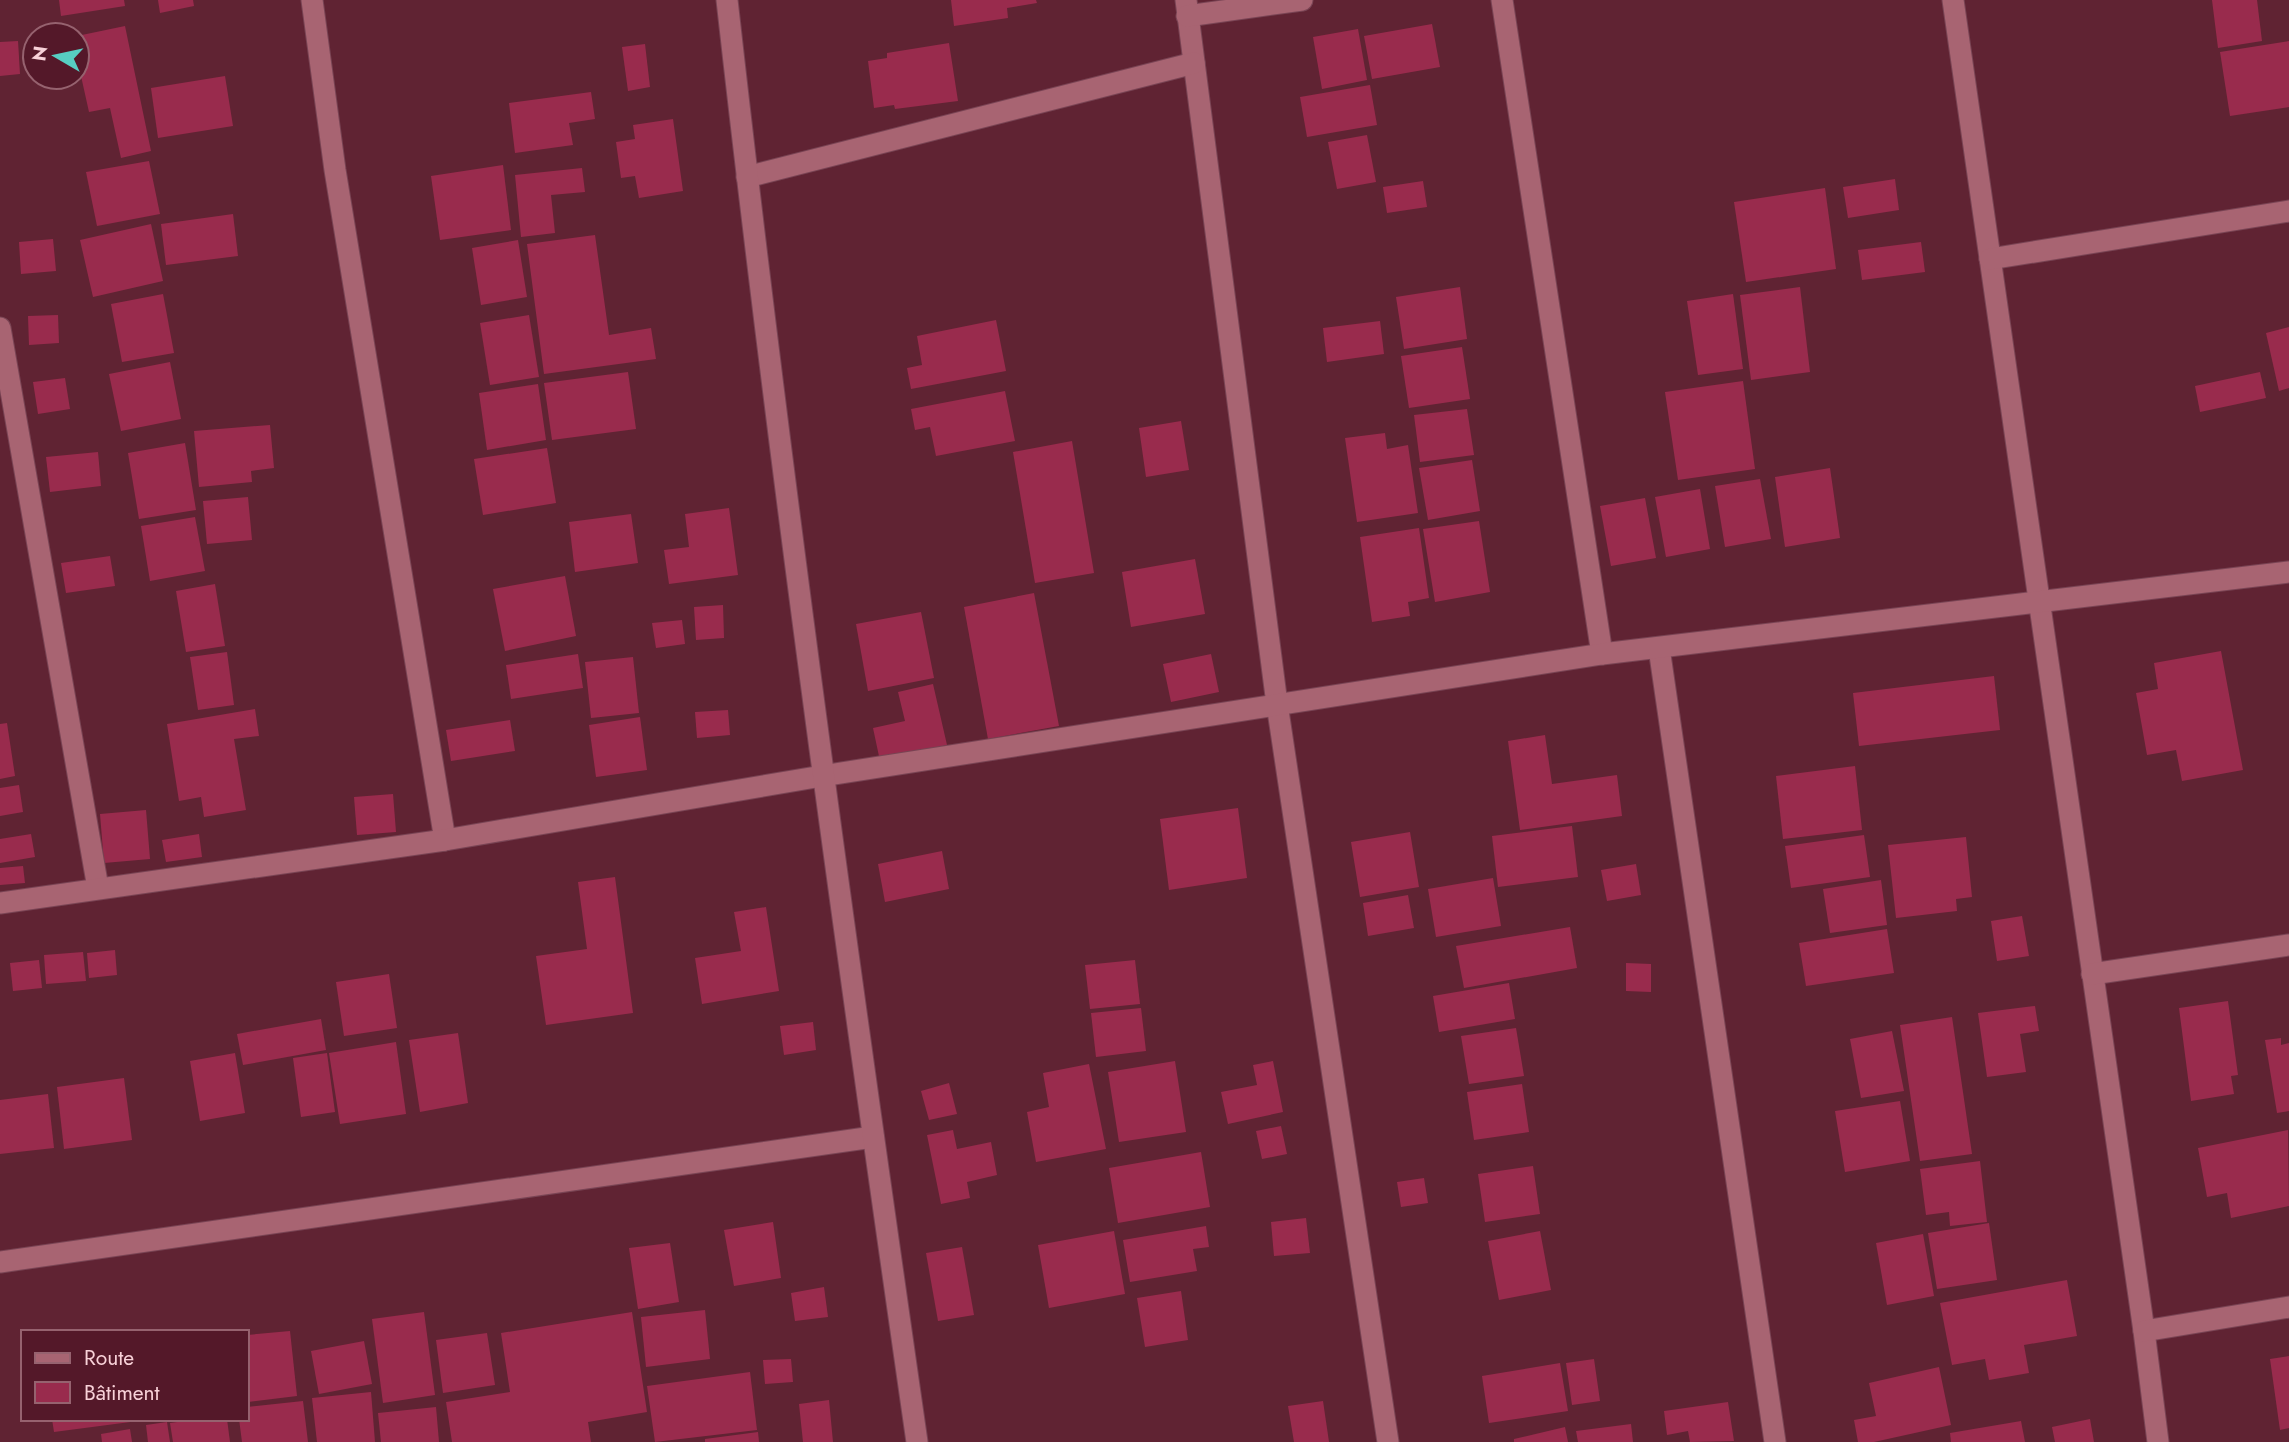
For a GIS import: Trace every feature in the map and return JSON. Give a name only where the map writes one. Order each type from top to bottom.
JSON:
[{"type":"street","points":[[312,0],[335,170],[445,840]]},
{"type":"street","points":[[727,0],[822,776],[918,1442]]},
{"type":"street","points":[[1302,0],[1186,8],[1277,704],[1388,1442]]},
{"type":"street","points":[[1502,0],[1602,654]]},
{"type":"street","points":[[1953,0],[2158,1442]]},
{"type":"street","points":[[747,177],[1194,63]]},
{"type":"street","points":[[1990,259],[2289,211]]},
{"type":"street","points":[[0,328],[98,888]]},
{"type":"street","points":[[0,903],[445,840],[822,776],[1602,654],[2289,572]]},
{"type":"street","points":[[1659,648],[1775,1442]]},
{"type":"street","points":[[2092,974],[2289,945]]},
{"type":"street","points":[[0,1262],[873,1137]]},
{"type":"street","points":[[2144,1331],[2289,1307]]},
{"type":"building","points":[[59,0],[124,0],[125,6],[61,16]]},
{"type":"building","points":[[158,0],[193,0],[194,6],[160,13]]},
{"type":"building","points":[[951,0],[1036,0],[1037,3],[1007,8],[1008,18],[954,26]]},
{"type":"building","points":[[2212,0],[2257,0],[2262,41],[2218,48]]},
{"type":"building","points":[[1432,24],[1440,67],[1372,79],[1364,36]]},
{"type":"building","points":[[125,26],[151,151],[121,158],[110,108],[89,112],[84,91],[91,91],[91,33]]},
{"type":"building","points":[[1358,29],[1367,80],[1322,89],[1313,37]]},
{"type":"building","points":[[18,41],[20,74],[0,76],[0,42]]},
{"type":"building","points":[[2289,41],[2289,107],[2230,116],[2220,52]]},
{"type":"building","points":[[949,43],[958,101],[895,109],[894,105],[874,108],[868,61],[887,58],[887,53]]},
{"type":"building","points":[[645,44],[650,87],[628,91],[622,47]]},
{"type":"building","points":[[225,76],[233,126],[158,138],[151,88]]},
{"type":"building","points":[[1370,85],[1377,125],[1307,137],[1300,97]]},
{"type":"building","points":[[591,92],[595,119],[569,123],[573,145],[515,153],[509,103]]},
{"type":"building","points":[[673,119],[683,191],[639,198],[635,176],[621,178],[616,142],[635,139],[633,125]]},
{"type":"building","points":[[1367,135],[1376,182],[1337,189],[1328,142]]},
{"type":"building","points":[[149,161],[160,214],[97,226],[86,172]]},
{"type":"building","points":[[503,165],[511,230],[440,240],[431,176]]},
{"type":"building","points":[[582,168],[585,192],[551,195],[555,233],[521,237],[515,175]]},
{"type":"building","points":[[1895,179],[1899,210],[1848,218],[1843,187]]},
{"type":"building","points":[[1423,181],[1427,207],[1387,213],[1383,187]]},
{"type":"building","points":[[1825,188],[1836,269],[1746,282],[1734,202]]},
{"type":"building","points":[[233,214],[238,256],[166,265],[161,224]]},
{"type":"building","points":[[151,224],[163,281],[93,297],[80,240]]},
{"type":"building","points":[[595,235],[609,335],[651,328],[656,359],[544,374],[527,244]]},
{"type":"building","points":[[53,239],[56,271],[21,274],[19,242]]},
{"type":"building","points":[[518,240],[527,297],[481,305],[472,248]]},
{"type":"building","points":[[1921,242],[1925,272],[1862,280],[1858,250]]},
{"type":"building","points":[[1460,287],[1467,339],[1404,349],[1396,297]]},
{"type":"building","points":[[1800,287],[1810,372],[1751,380],[1740,295]]},
{"type":"building","points":[[163,294],[174,353],[122,362],[111,304]]},
{"type":"building","points":[[1733,294],[1743,369],[1698,375],[1687,301]]},
{"type":"building","points":[[58,315],[59,343],[29,345],[28,316]]},
{"type":"building","points":[[529,315],[539,377],[490,385],[480,323]]},
{"type":"building","points":[[996,320],[1006,371],[911,389],[907,368],[922,365],[917,336]]},
{"type":"building","points":[[1380,321],[1384,354],[1327,362],[1323,328]]},
{"type":"building","points":[[2289,327],[2289,388],[2279,391],[2266,333]]},
{"type":"building","points":[[1462,347],[1470,399],[1409,408],[1401,356]]},
{"type":"building","points":[[170,362],[181,419],[121,431],[109,374]]},
{"type":"building","points":[[628,372],[636,429],[552,440],[544,383]]},
{"type":"building","points":[[2260,372],[2266,398],[2200,412],[2195,386]]},
{"type":"building","points":[[65,378],[70,409],[38,414],[33,382]]},
{"type":"building","points":[[1743,381],[1755,469],[1678,480],[1665,392]]},
{"type":"building","points":[[538,384],[546,440],[487,450],[479,393]]},
{"type":"building","points":[[1005,391],[1015,441],[936,456],[930,427],[915,430],[911,409]]},
{"type":"building","points":[[1467,409],[1474,455],[1420,462],[1414,415]]},
{"type":"building","points":[[1181,421],[1189,470],[1146,477],[1139,428]]},
{"type":"building","points":[[270,425],[274,468],[251,471],[252,482],[199,487],[194,431]]},
{"type":"building","points":[[1385,433],[1387,449],[1408,445],[1418,513],[1357,522],[1345,438]]},
{"type":"building","points":[[1072,441],[1094,573],[1035,583],[1013,452]]},
{"type":"building","points":[[185,443],[196,510],[139,519],[128,453]]},
{"type":"building","points":[[547,448],[556,503],[483,515],[474,459]]},
{"type":"building","points":[[98,452],[101,486],[50,492],[46,457]]},
{"type":"building","points":[[1472,460],[1480,511],[1428,520],[1419,468]]},
{"type":"building","points":[[1830,468],[1840,538],[1785,547],[1775,477]]},
{"type":"building","points":[[1760,479],[1771,539],[1725,547],[1715,486]]},
{"type":"building","points":[[1700,489],[1710,549],[1666,557],[1655,497]]},
{"type":"building","points":[[248,497],[252,540],[207,544],[203,501]]},
{"type":"building","points":[[1645,498],[1656,558],[1611,566],[1600,506]]},
{"type":"building","points":[[729,508],[738,575],[669,584],[664,550],[689,547],[685,514]]},
{"type":"building","points":[[631,514],[638,563],[575,572],[569,522]]},
{"type":"building","points":[[195,517],[205,571],[150,581],[141,526]]},
{"type":"building","points":[[1479,521],[1490,592],[1435,602],[1423,529]]},
{"type":"building","points":[[1419,528],[1429,598],[1408,602],[1410,616],[1372,622],[1360,537]]},
{"type":"building","points":[[110,556],[115,586],[66,593],[61,563]]},
{"type":"building","points":[[1195,559],[1205,614],[1131,627],[1122,572]]},
{"type":"building","points":[[565,576],[576,636],[505,651],[493,589]]},
{"type":"building","points":[[215,584],[225,646],[186,652],[176,591]]},
{"type":"building","points":[[1034,593],[1059,726],[988,739],[964,607]]},
{"type":"building","points":[[723,605],[724,638],[696,640],[694,607]]},
{"type":"building","points":[[921,612],[934,678],[868,691],[856,624]]},
{"type":"building","points":[[682,620],[685,644],[656,648],[652,623]]},
{"type":"building","points":[[2221,651],[2243,770],[2182,781],[2176,750],[2147,755],[2136,693],[2158,689],[2154,663]]},
{"type":"building","points":[[227,652],[234,705],[198,710],[190,657]]},
{"type":"building","points":[[578,654],[583,688],[511,699],[506,665]]},
{"type":"building","points":[[1211,654],[1219,692],[1171,702],[1163,664]]},
{"type":"building","points":[[633,657],[639,713],[591,718],[585,662]]},
{"type":"building","points":[[1994,676],[2000,730],[1859,746],[1853,693]]},
{"type":"building","points":[[933,684],[947,745],[880,761],[873,728],[905,721],[898,692]]},
{"type":"building","points":[[255,709],[259,736],[234,739],[246,810],[204,817],[201,797],[179,801],[167,724]]},
{"type":"building","points":[[728,710],[730,735],[697,738],[695,712]]},
{"type":"building","points":[[640,717],[647,770],[596,777],[589,725]]},
{"type":"building","points":[[510,720],[515,751],[451,761],[446,730]]},
{"type":"building","points":[[7,723],[15,776],[0,779],[0,724]]},
{"type":"building","points":[[1545,735],[1552,784],[1617,775],[1622,816],[1520,830],[1508,741]]},
{"type":"building","points":[[1855,766],[1862,830],[1783,839],[1776,776]]},
{"type":"building","points":[[19,785],[23,812],[0,816],[0,788]]},
{"type":"building","points":[[393,794],[396,832],[357,835],[354,797]]},
{"type":"building","points":[[1238,808],[1247,878],[1169,890],[1160,819]]},
{"type":"building","points":[[146,810],[150,859],[104,863],[100,814]]},
{"type":"building","points":[[1572,826],[1578,877],[1498,887],[1492,836]]},
{"type":"building","points":[[1410,832],[1419,887],[1360,897],[1351,842]]},
{"type":"building","points":[[31,834],[35,857],[0,863],[0,839]]},
{"type":"building","points":[[199,834],[202,857],[166,862],[162,840]]},
{"type":"building","points":[[1864,835],[1870,877],[1791,888],[1785,846]]},
{"type":"building","points":[[1966,837],[1972,897],[1956,899],[1957,911],[1896,918],[1888,845]]},
{"type":"building","points":[[942,851],[949,889],[885,902],[878,864]]},
{"type":"building","points":[[1636,864],[1641,895],[1607,901],[1601,870]]},
{"type":"building","points":[[23,866],[25,883],[0,885],[0,868]]},
{"type":"building","points":[[615,877],[633,1013],[546,1025],[536,956],[587,949],[578,882]]},
{"type":"building","points":[[1493,878],[1501,926],[1436,937],[1428,889]]},
{"type":"building","points":[[1881,880],[1887,925],[1830,933],[1823,889]]},
{"type":"building","points":[[1408,895],[1414,928],[1368,936],[1363,903]]},
{"type":"building","points":[[766,907],[779,991],[702,1004],[695,958],[741,951],[734,912]]},
{"type":"building","points":[[2022,916],[2029,956],[1997,961],[1991,921]]},
{"type":"building","points":[[1570,927],[1577,968],[1464,988],[1456,946]]},
{"type":"building","points":[[1887,929],[1894,973],[1806,986],[1799,943]]},
{"type":"building","points":[[115,950],[117,975],[89,978],[87,953]]},
{"type":"building","points":[[83,952],[86,981],[46,984],[44,955]]},
{"type":"building","points":[[39,960],[42,988],[13,991],[10,963]]},
{"type":"building","points":[[1135,960],[1140,1004],[1090,1009],[1085,965]]},
{"type":"building","points":[[1626,963],[1651,964],[1651,992],[1626,991]]},
{"type":"building","points":[[389,974],[397,1028],[344,1036],[336,982]]},
{"type":"building","points":[[1509,983],[1515,1019],[1439,1032],[1433,996]]},
{"type":"building","points":[[2228,1001],[2238,1075],[2231,1076],[2234,1094],[2191,1101],[2179,1008]]},
{"type":"building","points":[[2035,1006],[2039,1031],[2020,1034],[2026,1072],[1987,1077],[1978,1013]]},
{"type":"building","points":[[1141,1008],[1146,1051],[1096,1057],[1091,1013]]},
{"type":"building","points":[[1952,1017],[1972,1154],[1920,1161],[1900,1025]]},
{"type":"building","points":[[321,1019],[326,1050],[243,1065],[237,1034]]},
{"type":"building","points":[[813,1022],[816,1050],[784,1055],[780,1026]]},
{"type":"building","points":[[1516,1028],[1524,1076],[1469,1084],[1461,1036]]},
{"type":"building","points":[[1892,1031],[1904,1091],[1861,1098],[1850,1039]]},
{"type":"building","points":[[458,1033],[468,1103],[420,1112],[409,1040]]},
{"type":"building","points":[[2281,1038],[2281,1045],[2289,1043],[2289,1111],[2277,1113],[2265,1040]]},
{"type":"building","points":[[396,1042],[406,1114],[340,1124],[329,1053]]},
{"type":"building","points":[[235,1053],[245,1113],[200,1121],[190,1061]]},
{"type":"building","points":[[327,1053],[335,1112],[301,1117],[293,1058]]},
{"type":"building","points":[[1175,1061],[1186,1132],[1119,1142],[1108,1072]]},
{"type":"building","points":[[1273,1061],[1283,1112],[1228,1124],[1221,1092],[1257,1085],[1253,1065]]},
{"type":"building","points":[[1089,1064],[1106,1149],[1036,1162],[1027,1112],[1049,1107],[1043,1073]]},
{"type":"building","points":[[124,1078],[132,1140],[64,1149],[57,1087]]},
{"type":"building","points":[[949,1083],[957,1114],[929,1120],[921,1091]]},
{"type":"building","points":[[1522,1084],[1529,1132],[1474,1140],[1467,1092]]},
{"type":"building","points":[[48,1094],[54,1148],[0,1154],[0,1100]]},
{"type":"building","points":[[1900,1101],[1910,1161],[1845,1172],[1835,1111]]},
{"type":"building","points":[[1281,1126],[1287,1154],[1262,1159],[1256,1131]]},
{"type":"building","points":[[953,1130],[957,1149],[991,1142],[997,1175],[967,1182],[970,1198],[941,1204],[927,1135]]},
{"type":"building","points":[[2288,1130],[2289,1206],[2231,1218],[2227,1193],[2207,1197],[2198,1148]]},
{"type":"building","points":[[1201,1152],[1210,1207],[1118,1223],[1109,1168]]},
{"type":"building","points":[[1980,1161],[1987,1222],[1950,1226],[1949,1212],[1926,1215],[1920,1169]]},
{"type":"building","points":[[1533,1166],[1540,1214],[1485,1222],[1478,1174]]},
{"type":"building","points":[[1424,1178],[1428,1203],[1401,1207],[1397,1182]]},
{"type":"building","points":[[1306,1218],[1310,1253],[1274,1256],[1271,1222]]},
{"type":"building","points":[[773,1222],[781,1278],[734,1286],[724,1230]]},
{"type":"building","points":[[1989,1223],[1997,1280],[1937,1289],[1928,1233]]},
{"type":"building","points":[[1206,1226],[1209,1247],[1193,1249],[1197,1271],[1130,1282],[1123,1240]]},
{"type":"building","points":[[1114,1231],[1125,1294],[1049,1308],[1038,1245]]},
{"type":"building","points":[[1540,1231],[1551,1290],[1499,1300],[1488,1241]]},
{"type":"building","points":[[1923,1234],[1934,1296],[1887,1305],[1876,1243]]},
{"type":"building","points":[[670,1243],[679,1302],[638,1309],[629,1248]]},
{"type":"building","points":[[962,1247],[974,1315],[938,1321],[926,1253]]},
{"type":"building","points":[[2067,1280],[2077,1336],[2024,1345],[2029,1373],[1989,1380],[1985,1359],[1952,1365],[1940,1303]]},
{"type":"building","points":[[824,1287],[828,1317],[795,1321],[791,1293]]},
{"type":"building","points":[[1181,1291],[1188,1340],[1145,1347],[1137,1298]]},
{"type":"building","points":[[705,1310],[710,1359],[646,1367],[641,1317]]},
{"type":"building","points":[[424,1312],[435,1395],[383,1403],[372,1319]]},
{"type":"building","points":[[632,1312],[647,1412],[588,1422],[591,1442],[452,1442],[446,1402],[510,1392],[501,1333]]},
{"type":"building","points":[[290,1331],[297,1396],[248,1402],[248,1335]]},
{"type":"building","points":[[487,1333],[495,1385],[443,1393],[436,1340]]},
{"type":"building","points":[[364,1341],[372,1384],[319,1394],[311,1351]]},
{"type":"building","points":[[2289,1356],[2289,1428],[2280,1430],[2270,1359]]},
{"type":"building","points":[[791,1359],[793,1382],[765,1384],[763,1360]]},
{"type":"building","points":[[1594,1359],[1600,1401],[1572,1405],[1566,1363]]},
{"type":"building","points":[[1560,1363],[1568,1411],[1489,1423],[1482,1376]]},
{"type":"building","points":[[1939,1367],[1951,1425],[1874,1442],[1858,1442],[1854,1420],[1876,1416],[1869,1383]]},
{"type":"building","points":[[750,1372],[757,1430],[655,1442],[647,1386]]},
{"type":"building","points":[[371,1392],[375,1442],[317,1442],[312,1398]]},
{"type":"building","points":[[829,1400],[833,1442],[803,1442],[799,1404]]},
{"type":"building","points":[[303,1401],[308,1442],[242,1442],[239,1421],[248,1421],[248,1407]]},
{"type":"building","points":[[1323,1401],[1329,1442],[1294,1442],[1288,1406]]},
{"type":"building","points":[[1728,1402],[1734,1441],[1690,1442],[1688,1431],[1667,1435],[1664,1411]]},
{"type":"building","points":[[436,1407],[439,1442],[381,1442],[378,1413]]},
{"type":"building","points":[[2090,1419],[2094,1442],[2055,1442],[2052,1427]]},
{"type":"building","points":[[52,1421],[138,1421],[54,1432]]},
{"type":"building","points":[[227,1421],[230,1442],[173,1442],[170,1423]]},
{"type":"building","points":[[2021,1421],[2025,1442],[1951,1442],[1950,1433]]},
{"type":"building","points":[[167,1422],[170,1442],[148,1442],[146,1425]]},
{"type":"building","points":[[1631,1424],[1633,1442],[1578,1442],[1576,1431]]},
{"type":"building","points":[[1565,1427],[1568,1442],[1514,1442],[1514,1439]]},
{"type":"building","points":[[130,1429],[132,1442],[102,1442],[101,1434]]},
{"type":"building","points":[[758,1432],[759,1442],[705,1442],[705,1439]]}]
